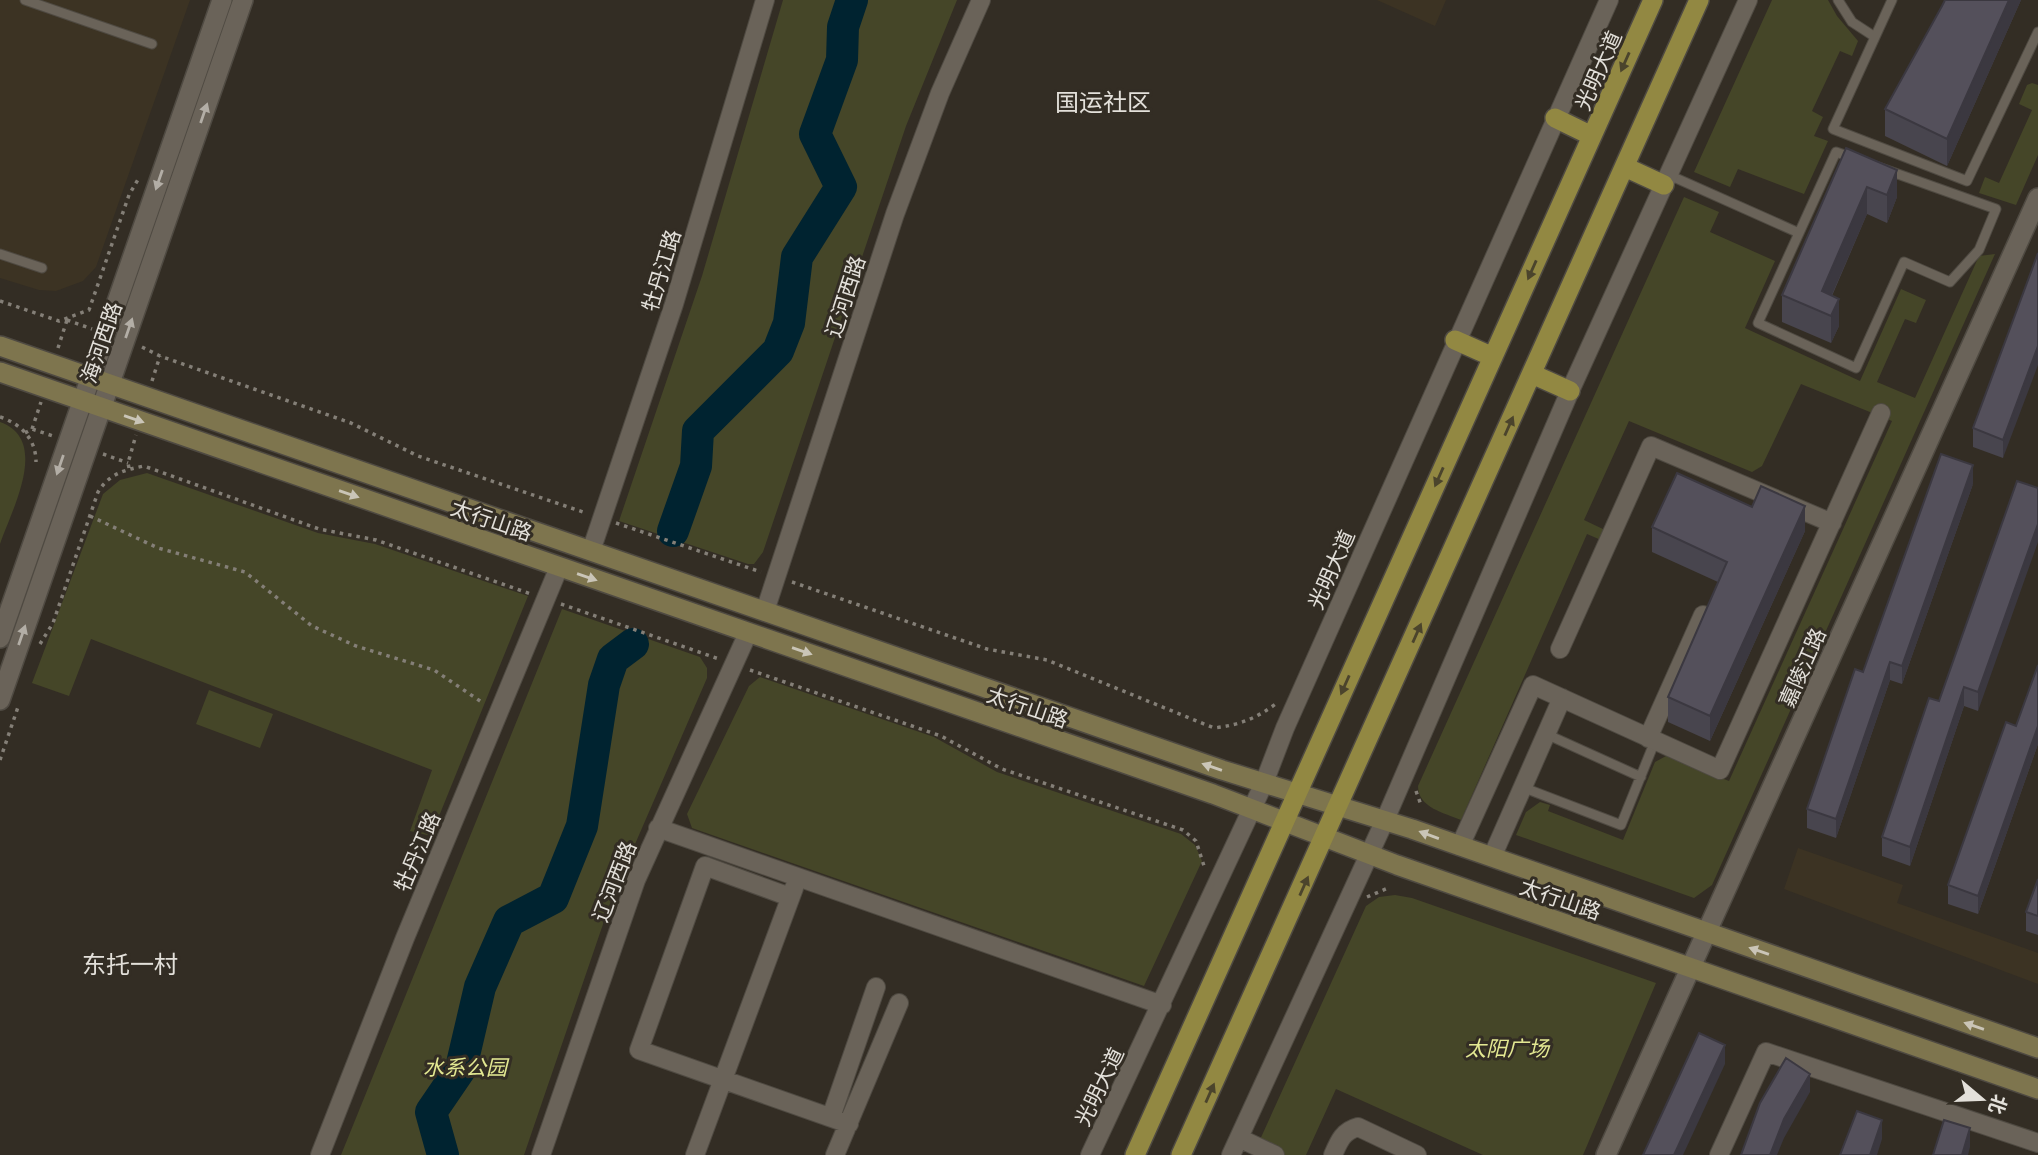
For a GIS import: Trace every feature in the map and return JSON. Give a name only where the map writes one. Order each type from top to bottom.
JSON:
[{"type":"main road","name":"光明大道","points":[[1135,1155],[1653,0]]},
{"type":"main road","points":[[1181,1155],[1699,0]]},
{"type":"main road","points":[[1555,118],[1592,136]]},
{"type":"main road","points":[[1625,167],[1666,180]]},
{"type":"main road","points":[[1455,340],[1493,357]]},
{"type":"main road","name":"太行山路","points":[[0,346],[1264,783],[1385,820],[2038,1048]]},
{"type":"main road","name":"太行山路","points":[[0,372],[1250,809],[1367,854],[2038,1089]]},
{"type":"main road","points":[[1532,374],[1570,391]]},
{"type":"street","name":"海河西路","points":[[0,638],[222,0]]},
{"type":"street","name":"海河西路","points":[[0,700],[243,0]]},
{"type":"street","name":"牡丹江路","points":[[591,551],[681,283],[765,0]]},
{"type":"street","name":"辽河西路","points":[[765,611],[895,214],[940,93],[981,0]]},
{"type":"street","name":"光明大道","points":[[1090,1155],[1264,783],[1290,715],[1455,340],[1609,0]]},
{"type":"street","points":[[1231,1155],[1367,854],[1385,820],[1570,391],[1748,0]]},
{"type":"street","name":"嘉陵江路","points":[[1606,1155],[2038,198]]},
{"type":"street","points":[[1460,846],[1533,685],[1720,771],[1881,413]]},
{"type":"street","points":[[1560,649],[1651,446],[1832,523]]},
{"type":"street","name":"牡丹江路","points":[[320,1155],[405,938],[559,567]]},
{"type":"street","points":[[1652,740],[1703,615]]},
{"type":"street","name":"辽河西路","points":[[541,1155],[626,907],[658,828],[748,633]]},
{"type":"street","points":[[1492,857],[1562,698]]},
{"type":"street","points":[[658,828],[1162,1005]]},
{"type":"street","points":[[790,897],[705,866],[639,1050],[849,1124]]},
{"type":"street","points":[[695,1155],[799,878]]},
{"type":"street","points":[[831,1117],[876,987]]},
{"type":"street","points":[[835,1155],[899,1003]]},
{"type":"street","points":[[1718,1155],[1766,1052],[2038,1143]]},
{"type":"street","points":[[1333,1155],[1342,1137],[1350,1129],[1359,1127],[1417,1155]]},
{"type":"street","points":[[1238,1138],[1275,1155]]},
{"type":"lane","points":[[25,0],[152,44]]},
{"type":"lane","points":[[1838,0],[1852,22],[1875,37]]},
{"type":"lane","points":[[1892,0],[1833,129],[1967,181],[2038,32]]},
{"type":"lane","points":[[1836,152],[1996,209],[1979,250],[1950,282],[1904,262],[1856,368],[1758,323],[1799,233],[1836,152]]},
{"type":"lane","points":[[1666,180],[1799,233]]},
{"type":"lane","points":[[0,254],[42,268]]},
{"type":"lane","points":[[1546,734],[1641,776]]},
{"type":"lane","points":[[1522,787],[1621,825],[1652,740]]},
{"type":"path","points":[[0,302],[59,321],[89,310],[129,195],[140,176]]},
{"type":"path","points":[[158,353],[160,356],[351,423],[418,456],[987,649],[1047,660],[1214,728],[1238,726],[1259,716]]},
{"type":"path","points":[[0,417],[18,423],[36,453],[36,462]]},
{"type":"path","points":[[25,433],[32,429]]},
{"type":"path","points":[[128,463],[130,469]]},
{"type":"path","points":[[35,657],[53,623],[105,480],[144,466],[319,528],[376,540],[941,736],[1002,769],[1183,830],[1196,841]]},
{"type":"path","points":[[90,516],[158,548],[244,572],[312,626],[355,646],[435,670],[484,704]]},
{"type":"path","points":[[0,760],[22,695]]},
{"type":"path","points":[[1413,785],[1421,805]]},
{"type":"path","points":[[1365,897],[1388,888]]},
{"type":"shaded area","points":[[0,0],[190,0],[96,267],[83,281],[56,291],[39,290],[0,278]]},
{"type":"shaded area","points":[[1377,0],[1446,0],[1435,26]]},
{"type":"shaded area","points":[[1798,848],[1903,885],[1897,903],[2038,953],[2038,984],[1784,889]]},
{"type":"green space","points":[[783,0],[957,0],[906,126],[763,552],[754,564],[748,564],[619,521],[702,276]]},
{"type":"green space","points":[[1772,0],[1828,0],[1837,16],[1858,41],[1852,56],[1840,51],[1812,111],[1823,117],[1814,136],[1828,141],[1804,194],[1738,169],[1730,187],[1694,172]]},
{"type":"green space","points":[[2027,85],[2038,85],[2038,155],[2016,205],[1979,193],[1985,177],[1999,183],[2032,110],[2019,104]]},
{"type":"green space","points":[[1684,197],[1719,212],[1710,232],[1775,261],[1745,328],[1860,381],[1901,289],[1926,300],[1916,323],[1905,319],[1877,382],[1915,398],[1979,256],[1995,254],[1712,885],[1694,898],[1516,835],[1526,812],[1540,802],[1550,805],[1548,811],[1623,840],[1655,762],[1666,756],[1729,781],[1892,421],[1801,384],[1762,466],[1752,472],[1629,421],[1584,520],[1605,530],[1601,540],[1587,534],[1461,820],[1427,805],[1422,800],[1418,786]]},
{"type":"green space","points":[[0,422],[15,431],[23,444],[25,460],[18,496],[0,544]]},
{"type":"green space","points":[[147,473],[318,533],[375,544],[528,596],[431,836],[410,831],[432,770],[91,639],[69,696],[32,683],[103,494],[120,480]]},
{"type":"green space","name":"水系公园","points":[[562,609],[700,657],[707,668],[707,678],[613,895],[524,1155],[341,1155]]},
{"type":"green space","points":[[760,677],[934,737],[997,772],[1181,834],[1195,845],[1202,861],[1144,986],[692,828],[687,814],[749,686]]},
{"type":"green space","points":[[209,690],[273,714],[260,748],[196,724]]},
{"type":"green space","name":"太阳广场","points":[[1395,895],[1412,898],[1656,983],[1583,1155],[1483,1155],[1336,1089],[1306,1155],[1282,1155],[1258,1144],[1366,906],[1379,897]]},
{"type":"building","points":[[1945,0],[2009,0],[1947,139],[1885,109]]},
{"type":"building","points":[[1846,148],[1897,170],[1887,195],[1867,187],[1822,291],[1839,299],[1831,316],[1782,295]]},
{"type":"building","points":[[2038,253],[2038,346],[2003,440],[1973,428]]},
{"type":"building","points":[[1941,454],[1973,465],[1902,666],[1890,662],[1836,819],[1807,809],[1855,669],[1863,672]]},
{"type":"building","points":[[1677,473],[1752,507],[1761,486],[1805,506],[1710,716],[1668,697],[1727,562],[1652,527]]},
{"type":"building","points":[[2017,481],[2038,488],[2038,524],[1978,692],[1964,687],[1910,847],[1882,837],[1929,698],[1939,701]]},
{"type":"building","points":[[2038,665],[2038,726],[1978,896],[1948,885],[2006,722],[2016,726]]},
{"type":"building","points":[[2038,879],[2038,916],[2026,912]]},
{"type":"building","points":[[1699,1033],[1725,1045],[1674,1155],[1643,1155]]},
{"type":"building","points":[[1786,1058],[1810,1074],[1784,1119],[1770,1155],[1741,1155],[1760,1103]]},
{"type":"building","points":[[1857,1111],[1882,1120],[1870,1155],[1840,1155]]},
{"type":"building","points":[[1944,1120],[1970,1128],[1962,1155],[1933,1155]]},
{"type":"waterway","points":[[673,531],[696,466],[698,431],[778,351],[789,323],[797,257],[841,187],[815,134],[842,60],[843,27],[852,0]]},
{"type":"waterway","points":[[443,1155],[431,1112],[461,1068],[480,987],[509,921],[553,898],[582,826],[604,685],[613,659],[633,644]]},
{"type":"district","name":"国运社区","points":[[1103,100]]},
{"type":"district","name":"东托一村","points":[[130,962]]}]
